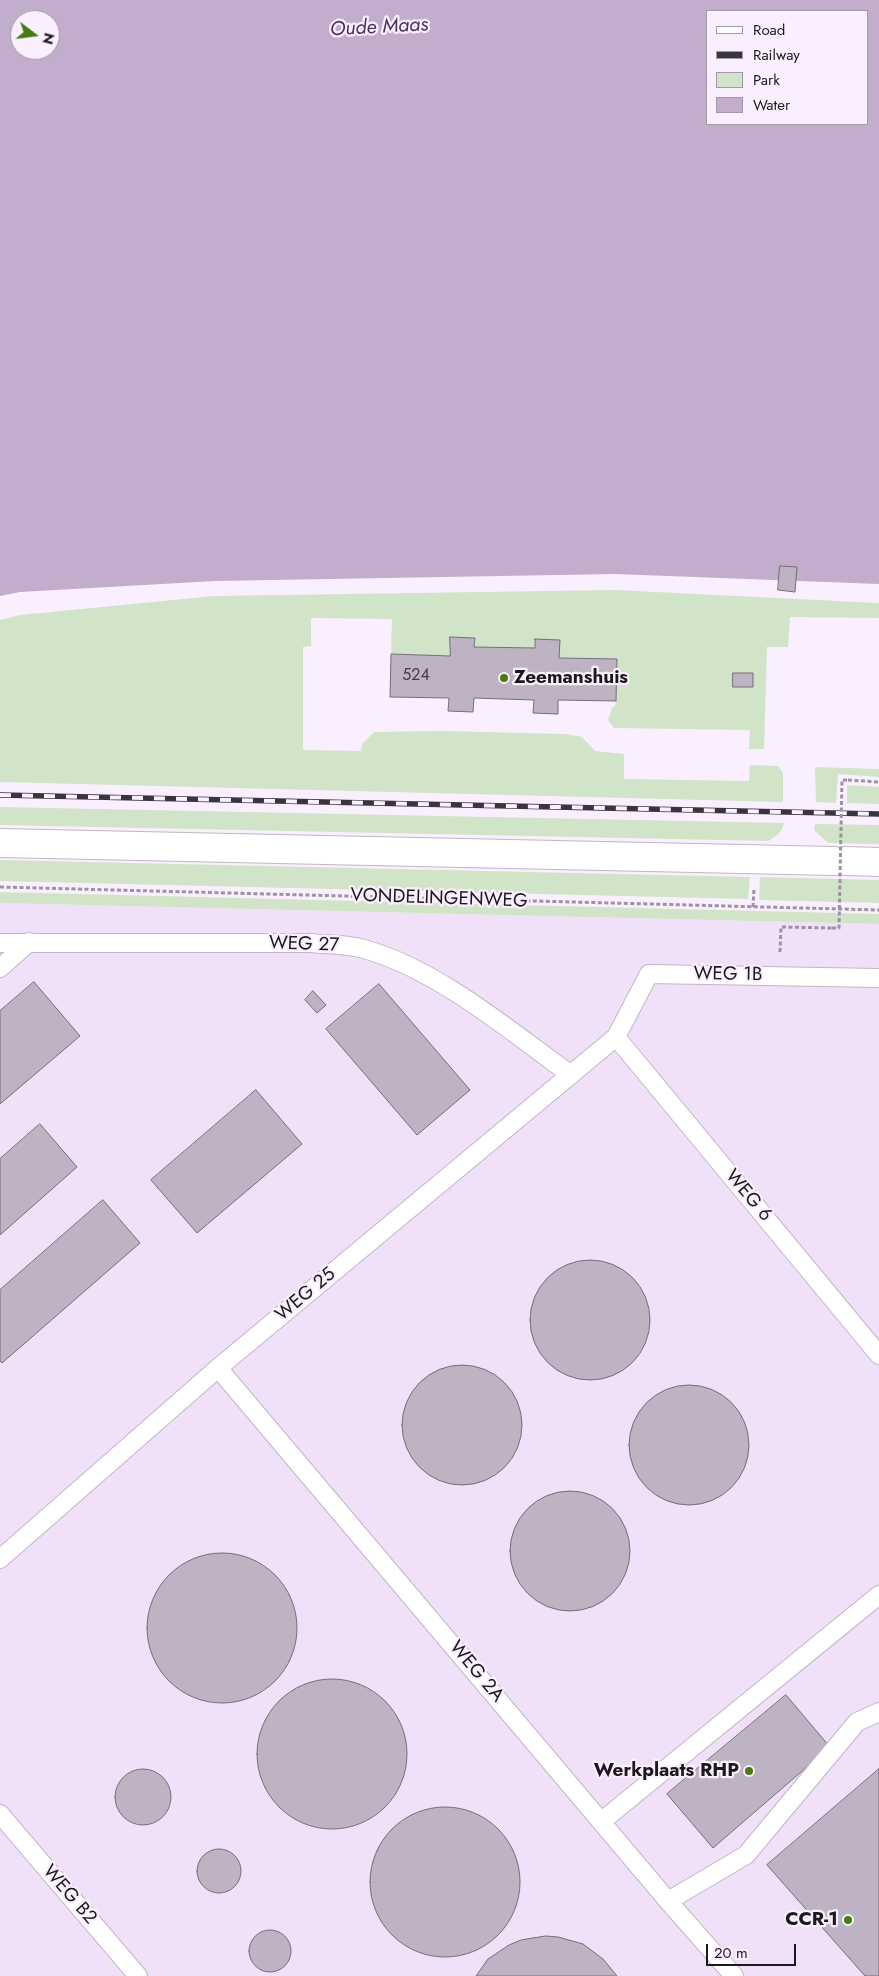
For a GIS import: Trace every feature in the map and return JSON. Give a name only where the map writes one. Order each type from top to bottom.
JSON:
[{"type":"street","points":[[0,843],[879,862]]},
{"type":"lane","points":[[0,968],[29,942]]},
{"type":"lane","name":"WEG 27","points":[[0,943],[311,943],[362,948],[401,961],[434,979],[571,1075]]},
{"type":"lane","name":"WEG 1B","points":[[616,1037],[649,974],[879,978]]},
{"type":"lane","name":"WEG 25","points":[[0,1559],[218,1368],[616,1037]]},
{"type":"lane","name":"WEG 6","points":[[616,1037],[879,1355]]},
{"type":"lane","name":"WEG 2A","points":[[218,1368],[668,1901],[734,1976]]},
{"type":"lane","points":[[602,1821],[879,1595]]},
{"type":"lane","points":[[668,1901],[746,1855],[857,1722],[879,1712]]},
{"type":"lane","name":"WEG B2","points":[[0,1814],[138,1976]]},
{"type":"path","points":[[780,945],[781,927],[839,928],[842,780],[879,782]]},
{"type":"path","name":"VONDELINGENWEG","points":[[0,887],[879,910]]},
{"type":"shaded area","points":[[0,903],[879,924],[879,1976],[0,1976]]},
{"type":"green space","points":[[615,590],[879,603],[879,618],[790,617],[788,647],[767,647],[764,749],[749,749],[750,730],[614,728],[608,720],[616,701],[617,659],[559,658],[559,640],[534,639],[535,648],[474,647],[475,638],[451,637],[450,656],[391,654],[392,619],[311,618],[311,646],[303,647],[303,750],[361,751],[362,744],[374,732],[442,731],[566,734],[582,737],[595,751],[624,754],[624,779],[749,781],[750,765],[778,766],[783,773],[783,802],[0,782],[0,620],[20,615],[214,596]]},
{"type":"green space","points":[[815,767],[879,769],[879,777],[838,774],[836,803],[816,802]]},
{"type":"green space","points":[[847,785],[879,787],[879,804],[847,803]]},
{"type":"green space","points":[[0,807],[784,823],[780,832],[768,841],[0,825]]},
{"type":"green space","points":[[815,824],[879,825],[879,844],[828,843],[814,830]]},
{"type":"green space","points":[[0,860],[750,877],[748,899],[0,881]]},
{"type":"green space","points":[[760,877],[879,880],[879,903],[759,900]]},
{"type":"green space","points":[[0,892],[879,914],[879,924],[0,903]]},
{"type":"water","name":"Oude Maas","points":[[0,0],[879,0],[879,584],[615,574],[215,581],[20,592],[0,596]]},
{"type":"building","points":[[780,566],[797,567],[795,592],[778,590]]},
{"type":"building","name":"Zeemanshuis","points":[[450,637],[475,638],[474,647],[535,648],[534,639],[560,640],[559,658],[617,659],[616,701],[558,700],[558,714],[533,713],[534,700],[474,698],[473,712],[448,711],[449,698],[390,697],[391,654],[450,656]]},
{"type":"building","points":[[733,673],[753,673],[753,687],[733,687]]},
{"type":"building","points":[[34,982],[80,1036],[0,1104],[0,1011]]},
{"type":"building","points":[[379,984],[470,1090],[417,1135],[326,1029]]},
{"type":"building","points":[[313,991],[326,1005],[317,1013],[305,1000]]},
{"type":"building","points":[[256,1090],[302,1144],[197,1233],[151,1180]]},
{"type":"building","points":[[40,1124],[77,1167],[0,1235],[0,1159]]},
{"type":"building","points":[[103,1200],[140,1243],[2,1363],[0,1361],[0,1290]]},
{"type":"building","points":[[590,1260],[613,1264],[633,1277],[646,1297],[650,1320],[646,1343],[633,1363],[613,1376],[590,1380],[567,1376],[547,1363],[534,1343],[530,1320],[534,1297],[547,1277],[567,1264]]},
{"type":"building","points":[[462,1365],[485,1369],[505,1382],[518,1402],[522,1425],[518,1448],[505,1468],[485,1481],[462,1485],[439,1481],[419,1468],[406,1448],[402,1425],[406,1402],[419,1382],[439,1369]]},
{"type":"building","points":[[689,1385],[701,1386],[712,1390],[722,1395],[731,1403],[739,1412],[744,1422],[748,1433],[748,1457],[744,1468],[739,1478],[731,1487],[722,1495],[712,1500],[701,1504],[689,1505],[677,1504],[666,1500],[656,1495],[647,1487],[639,1478],[634,1468],[630,1457],[629,1445],[630,1433],[634,1422],[639,1412],[647,1403],[656,1395],[666,1390],[677,1386]]},
{"type":"building","points":[[570,1491],[582,1492],[593,1496],[603,1501],[612,1509],[620,1518],[625,1528],[629,1539],[629,1563],[625,1574],[620,1584],[612,1593],[603,1601],[593,1606],[582,1610],[570,1611],[558,1610],[547,1606],[537,1601],[528,1593],[520,1584],[515,1574],[511,1563],[510,1551],[511,1539],[515,1528],[520,1518],[528,1509],[537,1501],[547,1496],[558,1492]]},
{"type":"building","points":[[222,1553],[251,1559],[275,1575],[291,1599],[297,1628],[291,1657],[275,1681],[251,1697],[222,1703],[193,1697],[169,1681],[153,1657],[147,1628],[153,1599],[169,1575],[193,1559]]},
{"type":"building","points":[[332,1679],[361,1685],[385,1701],[401,1725],[407,1754],[401,1783],[385,1807],[361,1823],[332,1829],[303,1823],[279,1807],[263,1783],[257,1754],[263,1725],[279,1701],[303,1685]]},
{"type":"building","name":"Werkplaats RHP","points":[[786,1695],[830,1747],[713,1848],[667,1794]]},
{"type":"building","points":[[143,1769],[154,1771],[163,1777],[169,1786],[171,1797],[169,1808],[163,1817],[154,1823],[143,1825],[132,1823],[123,1817],[117,1808],[115,1797],[117,1786],[123,1777],[132,1771]]},
{"type":"building","name":"CCR-1","points":[[879,1769],[879,1976],[865,1976],[767,1865]]},
{"type":"building","points":[[445,1807],[474,1813],[498,1829],[514,1853],[520,1882],[514,1911],[498,1935],[474,1951],[445,1957],[416,1951],[392,1935],[376,1911],[370,1882],[376,1853],[392,1829],[416,1813]]},
{"type":"building","points":[[219,1849],[231,1853],[237,1859],[241,1871],[237,1883],[231,1889],[219,1893],[207,1889],[201,1883],[197,1871],[201,1859],[207,1853]]},
{"type":"building","points":[[274,1930],[282,1933],[288,1939],[291,1951],[288,1963],[282,1969],[266,1972],[258,1969],[252,1963],[249,1947],[252,1939],[258,1933]]},
{"type":"building","points":[[546,1936],[558,1937],[583,1944],[603,1959],[617,1976],[476,1976],[488,1959],[509,1945],[521,1940]]},
{"type":"railway","points":[[0,795],[879,814]]},
{"type":"place","name":"Zeemanshuis","points":[[504,678]]},
{"type":"place","name":"Werkplaats RHP","points":[[749,1771]]},
{"type":"place","name":"CCR-1","points":[[848,1920]]}]
